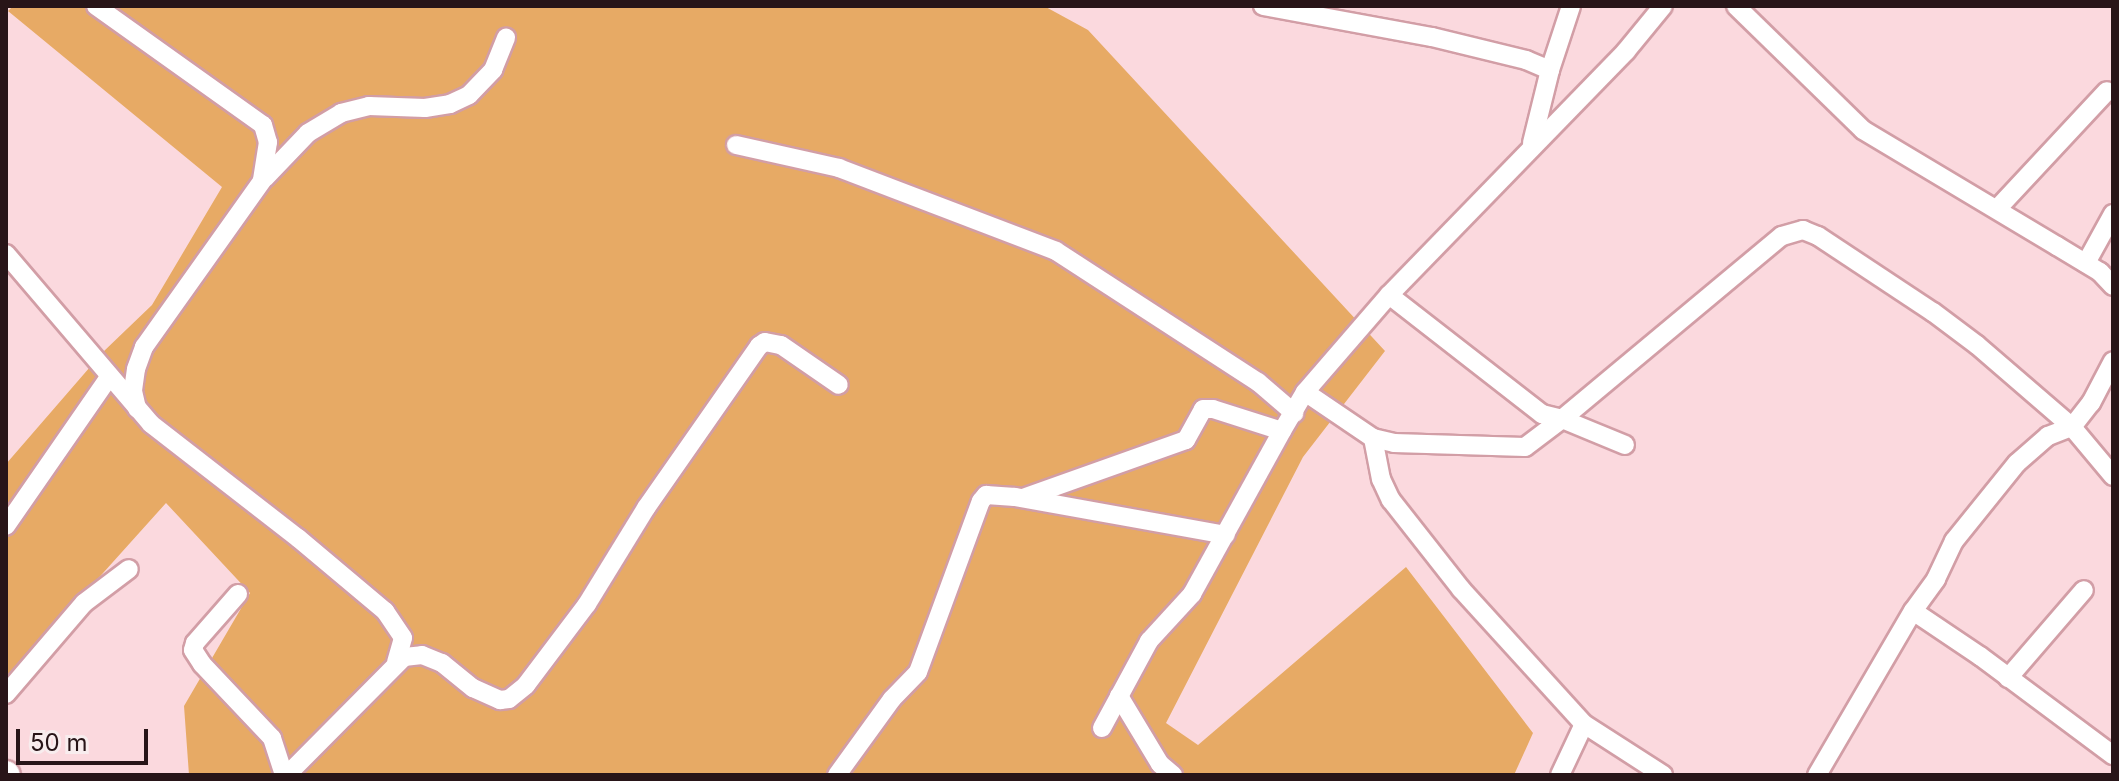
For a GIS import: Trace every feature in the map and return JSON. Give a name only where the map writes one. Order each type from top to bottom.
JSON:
[{"type":"street","points":[[96,6],[263,125],[268,157],[262,181]]},
{"type":"street","points":[[1263,6],[1432,37],[1526,60],[1550,70]]},
{"type":"street","points":[[1531,146],[1550,70],[1571,6]]},
{"type":"street","points":[[1102,728],[1149,641],[1192,594],[1305,392],[1389,295],[1626,51],[1663,6]]},
{"type":"street","points":[[1736,6],[1863,130],[2086,263],[2113,286]]},
{"type":"street","points":[[137,409],[133,391],[136,369],[144,347],[262,181],[308,133],[341,113],[369,106],[425,108],[450,104],[469,95],[493,70],[506,38]]},
{"type":"street","points":[[1997,209],[2107,91]]},
{"type":"street","points":[[736,145],[839,168],[1056,251],[1258,382],[1294,413]]},
{"type":"street","points":[[2086,263],[2113,214]]},
{"type":"street","points":[[1305,392],[1373,438],[1394,443],[1525,447],[1782,236],[1803,230],[1818,236],[1933,312],[2016,377],[2072,427],[2113,476]]},
{"type":"street","points":[[6,254],[151,424],[298,538],[385,611],[403,638],[396,662],[285,775],[272,738],[202,664],[193,650],[195,643],[238,594]]},
{"type":"street","points":[[1389,295],[1542,414],[1625,445]]},
{"type":"street","points":[[396,662],[422,655],[442,663],[490,698],[509,699],[526,685],[587,604],[646,508],[759,346],[765,342],[781,345],[839,385]]},
{"type":"street","points":[[1817,775],[1913,611],[1936,579],[1954,541],[2017,463],[2048,436],[2072,427],[2091,403],[2113,361]]},
{"type":"street","points":[[6,526],[109,377]]},
{"type":"street","points":[[1023,498],[1186,440],[1196,423],[1197,413],[1203,409],[1213,409],[1282,431]]},
{"type":"street","points":[[1373,438],[1381,479],[1391,500],[1461,589],[1584,724],[1663,775]]},
{"type":"street","points":[[837,775],[892,699],[918,672],[981,501],[993,494],[1023,498],[1226,535]]},
{"type":"street","points":[[6,694],[84,603],[129,569]]},
{"type":"street","points":[[2008,678],[2084,590]]},
{"type":"street","points":[[1913,611],[2113,755]]},
{"type":"street","points":[[1119,696],[1160,764],[1173,775]]},
{"type":"street","points":[[1560,775],[1584,724]]},
{"type":"shaded area","points":[[13,6],[1044,6],[1088,30],[1385,351],[1303,457],[1166,723],[1198,745],[1406,567],[1533,733],[1514,775],[189,775],[184,706],[250,593],[166,503],[6,681],[6,464],[103,352],[152,305],[222,187],[8,11]]}]
